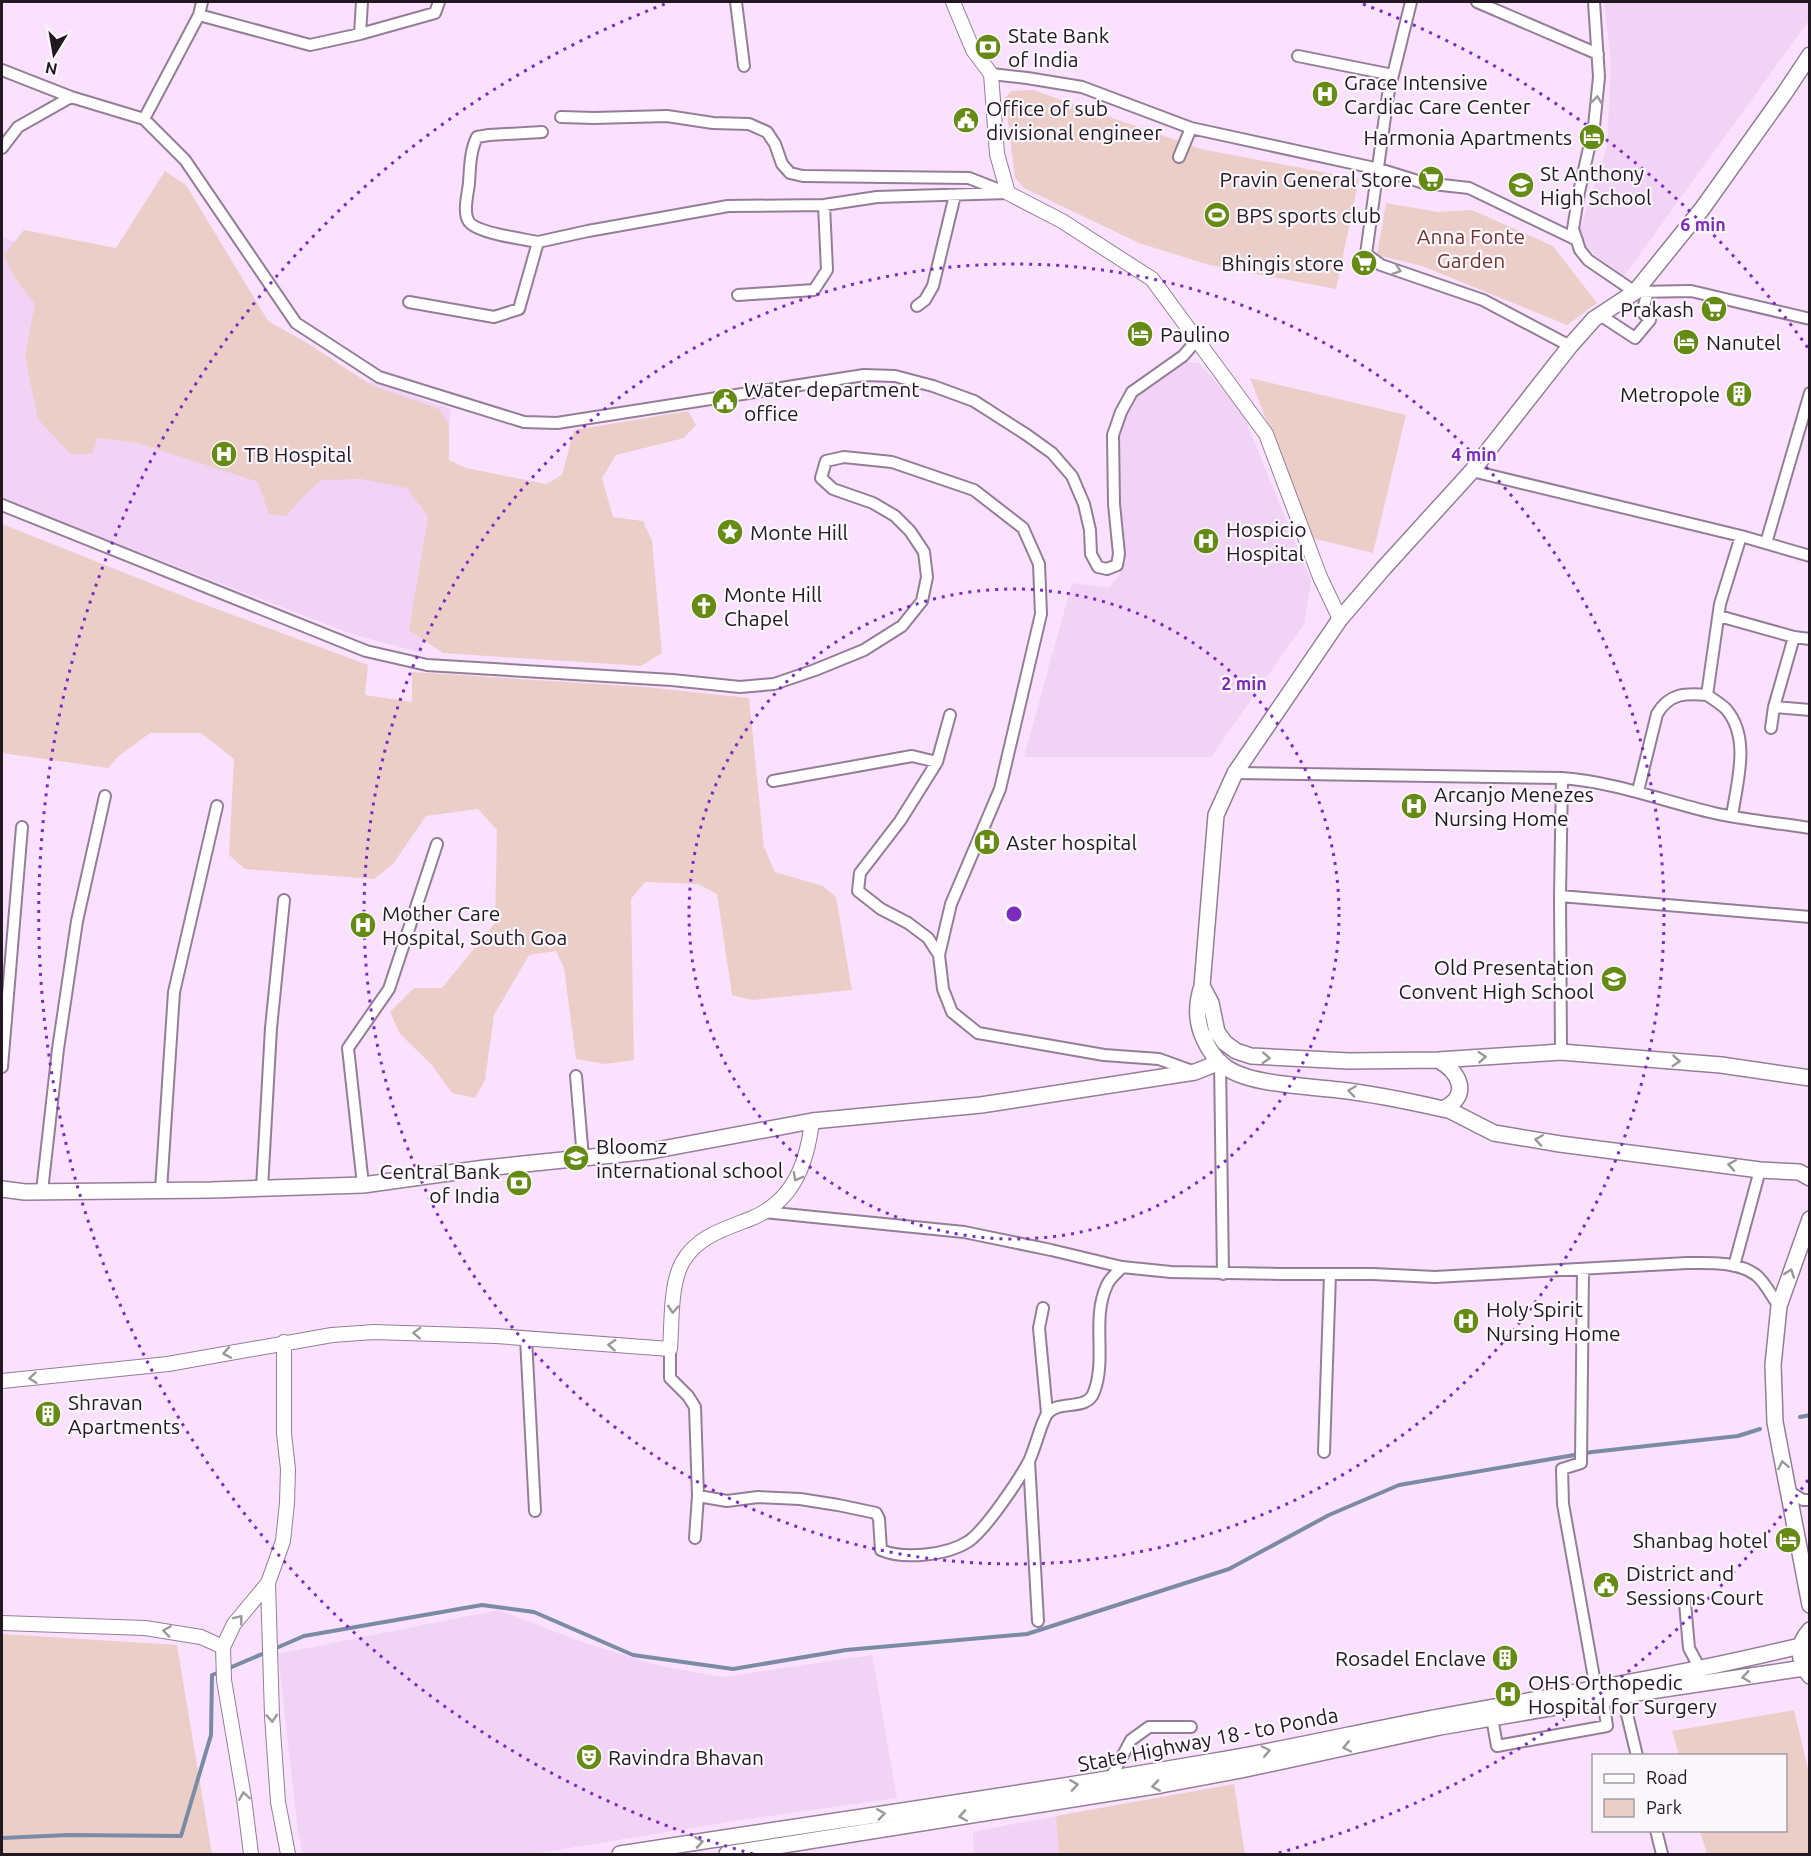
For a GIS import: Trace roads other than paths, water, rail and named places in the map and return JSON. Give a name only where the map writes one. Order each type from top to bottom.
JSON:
[{"type":"main road","points":[[1809,55],[1641,292],[1594,319],[1570,346],[1472,471],[1340,619],[1235,773],[1216,815],[1202,986],[1197,1002],[1200,1030],[1211,1053],[1224,1067],[1247,1077],[1290,1085],[1392,1097],[1449,1110],[1494,1133],[1560,1144],[1760,1170],[1799,1172],[1809,1178]]},
{"type":"main road","points":[[1202,986],[1210,1003],[1216,1032],[1224,1043],[1236,1052],[1251,1056],[1348,1061],[1438,1060],[1561,1052],[1721,1065],[1809,1078]]},
{"type":"main road","points":[[1438,1060],[1451,1068],[1459,1084],[1458,1096],[1452,1104],[1443,1109]]},
{"type":"main road","points":[[2,1189],[25,1192],[363,1185],[485,1168],[651,1151],[812,1121],[981,1105],[1195,1072],[1220,1062]]},
{"type":"main road","points":[[1809,1219],[1779,1306],[1773,1365],[1775,1422],[1809,1605]]},
{"type":"main road","points":[[1807,1672],[1800,1653],[1800,1646],[1809,1630]]},
{"type":"main road","name":"State Highway 18 - to Ponda","points":[[727,1854],[791,1849],[1241,1770],[1621,1690],[1800,1646]]},
{"type":"main road","name":"State Highway 18 - to Ponda","points":[[1621,1690],[1807,1672]]},
{"type":"main road","name":"State Highway 18 - to Ponda","points":[[620,1854],[1215,1762],[1372,1730],[1600,1694]]},
{"type":"street","points":[[144,119],[199,15],[202,2]]},
{"type":"street","points":[[360,34],[362,2]]},
{"type":"street","points":[[199,15],[310,45],[435,13],[439,2]]},
{"type":"street","points":[[736,2],[744,66]]},
{"type":"street","points":[[953,2],[973,50],[991,74],[997,154],[1008,193]]},
{"type":"street","points":[[1411,2],[1388,95],[1366,254],[1382,265],[1483,300],[1570,346]]},
{"type":"street","points":[[1477,2],[1598,54]]},
{"type":"street","points":[[1594,2],[1599,77],[1594,126],[1573,229],[1580,250],[1588,260],[1641,292],[1691,291],[1809,319]]},
{"type":"street","points":[[1298,56],[1393,75]]},
{"type":"street","points":[[2,70],[70,98],[144,119],[185,160],[296,323],[379,378],[524,422],[557,423],[864,375],[894,376],[933,386],[974,401],[1052,453],[1072,476],[1084,504],[1090,530],[1091,554],[1098,567],[1107,569],[1117,565],[1119,554],[1114,504],[1113,435],[1121,412],[1132,392],[1184,356],[1196,341]]},
{"type":"street","points":[[991,74],[1082,87],[1191,128],[1379,169],[1424,183],[1469,188],[1577,240]]},
{"type":"street","points":[[2,148],[18,127],[70,98]]},
{"type":"street","points":[[561,117],[667,116],[713,123],[749,124],[767,132],[775,144],[782,164],[790,173],[803,176],[969,178],[1008,193],[1062,221],[1152,279],[1266,434],[1320,577],[1340,619]]},
{"type":"street","points":[[1179,157],[1191,128]]},
{"type":"street","points":[[542,132],[498,134],[477,138],[471,160],[466,209],[467,220],[472,225],[481,230],[538,242],[728,206],[824,204],[877,197],[1008,193]]},
{"type":"street","points":[[917,306],[925,300],[933,286],[955,195]]},
{"type":"street","points":[[738,295],[814,290],[827,270],[824,204]]},
{"type":"street","points":[[409,303],[494,317],[519,309],[538,242]]},
{"type":"street","points":[[1600,315],[1635,338],[1650,320],[1642,312],[1641,292]]},
{"type":"street","points":[[1766,543],[1809,393]]},
{"type":"street","points":[[2,505],[366,651],[427,665],[672,680],[740,687],[774,684],[864,650],[902,626],[922,601],[927,577],[924,552],[910,531],[895,516],[873,503],[833,489],[821,478],[826,461],[844,457],[892,462],[974,490],[1023,528],[1039,564],[1041,614],[1000,789],[951,904],[939,955],[942,989],[952,1012],[978,1034],[1104,1055],[1159,1059],[1195,1072]]},
{"type":"street","points":[[1472,471],[1741,536],[1809,555]]},
{"type":"street","points":[[1707,695],[1720,604],[1741,536]]},
{"type":"street","points":[[1719,616],[1809,639]]},
{"type":"street","points":[[1771,728],[1774,707],[1794,637]]},
{"type":"street","points":[[1638,791],[1661,706],[1678,695],[1689,693],[1707,695],[1726,709],[1737,732],[1741,749],[1732,816]]},
{"type":"street","points":[[1774,707],[1809,710]]},
{"type":"street","points":[[939,955],[928,938],[908,923],[881,909],[858,891],[861,873],[900,820],[937,762],[950,715]]},
{"type":"street","points":[[773,781],[912,756],[937,762]]},
{"type":"street","points":[[1235,773],[1584,779],[1638,791],[1714,813],[1809,828]]},
{"type":"street","points":[[1561,1052],[1562,777]]},
{"type":"street","points":[[42,1191],[58,1049],[77,921],[105,796]]},
{"type":"street","points":[[161,1190],[174,992],[217,806]]},
{"type":"street","points":[[2,1067],[22,827]]},
{"type":"street","points":[[363,1185],[348,1048],[389,989],[437,844]]},
{"type":"street","points":[[1560,896],[1809,917]]},
{"type":"street","points":[[262,1188],[271,1028],[284,900]]},
{"type":"street","points":[[1220,1062],[1223,1274]]},
{"type":"street","points":[[576,1076],[583,1158]]},
{"type":"street","points":[[695,1538],[698,1496],[695,1407],[688,1396],[670,1378],[675,1279],[683,1261],[697,1244],[778,1203],[798,1176],[808,1150],[812,1121]]},
{"type":"street","points":[[1734,1266],[1760,1170]]},
{"type":"street","points":[[764,1212],[964,1232],[1122,1267],[1171,1272],[1373,1274],[1435,1277],[1720,1263],[1734,1266],[1757,1276],[1779,1306]]},
{"type":"street","points":[[1047,1413],[1057,1407],[1088,1401],[1094,1394],[1100,1359],[1098,1326],[1101,1302],[1108,1283],[1122,1267]]},
{"type":"street","points":[[1492,1718],[1497,1746],[1607,1726],[1563,1504],[1562,1469],[1581,1463],[1583,1269]]},
{"type":"street","points":[[1323,1452],[1330,1274]]},
{"type":"street","points":[[698,1496],[727,1501],[758,1497],[800,1499],[864,1510],[876,1514],[879,1519],[881,1550],[895,1555],[917,1555],[950,1549],[970,1540],[989,1519],[1029,1461],[1047,1413],[1039,1328],[1043,1308]]},
{"type":"street","points":[[2,1381],[168,1364],[284,1342],[374,1332],[525,1338],[670,1348]]},
{"type":"street","points":[[525,1338],[535,1511]]},
{"type":"street","points":[[251,1854],[224,1680],[223,1654],[234,1624],[268,1583],[283,1541],[288,1469],[284,1434],[284,1342]]},
{"type":"street","points":[[1029,1461],[1038,1621]]},
{"type":"street","points":[[1788,1491],[1803,1500],[1809,1500]]},
{"type":"street","points":[[268,1583],[269,1654],[278,1802],[288,1854]]},
{"type":"street","points":[[1685,1604],[1689,1648],[1700,1669]]},
{"type":"street","points":[[2,1623],[145,1628],[201,1637],[223,1654]]},
{"type":"street","points":[[1621,1690],[1637,1754]]},
{"type":"street","points":[[1110,1779],[1131,1740],[1149,1727],[1191,1727]]},
{"type":"street","points":[[791,1849],[793,1827]]},
{"type":"street","points":[[1656,1832],[1662,1854]]},
{"type":"waterway","points":[[1800,1417],[1810,1415]]},
{"type":"waterway","points":[[274,1649],[304,1636],[482,1605],[534,1612],[633,1655],[733,1669],[846,1650],[1027,1634],[1229,1569],[1329,1515],[1399,1485],[1592,1452],[1738,1436],[1760,1429]]},
{"type":"waterway","points":[[227,1669],[267,1652]]},
{"type":"waterway","points":[[2,1838],[68,1835],[181,1836],[211,1735],[212,1675],[220,1672]]},
{"type":"place","name":"State Bank of India","points":[[988,47]]},
{"type":"place","name":"Grace Intensive Cardiac Care Center","points":[[1325,94]]},
{"type":"place","name":"Office of sub divisional engineer","points":[[966,120]]},
{"type":"place","name":"Harmonia Apartments","points":[[1592,137]]},
{"type":"place","name":"Pravin General Store","points":[[1431,179]]},
{"type":"place","name":"St Anthony High School","points":[[1521,185]]},
{"type":"place","name":"BPS sports club","points":[[1217,215]]},
{"type":"place","name":"Bhingis store","points":[[1364,263]]},
{"type":"place","name":"Prakash","points":[[1714,309]]},
{"type":"place","name":"Paulino","points":[[1140,334]]},
{"type":"place","name":"Nanutel","points":[[1686,342]]},
{"type":"place","name":"Metropole","points":[[1739,394]]},
{"type":"place","name":"Water department office","points":[[725,401]]},
{"type":"place","name":"TB Hospital","points":[[224,454]]},
{"type":"place","name":"Monte Hill","points":[[730,532]]},
{"type":"place","name":"Hospicio Hospital","points":[[1206,541]]},
{"type":"place","name":"Monte Hill Chapel","points":[[704,606]]},
{"type":"place","name":"Arcanjo Menezes Nursing Home","points":[[1414,806]]},
{"type":"place","name":"Aster hospital","points":[[987,842]]},
{"type":"place","name":"Mother Care Hospital, South Goa","points":[[363,925]]},
{"type":"place","name":"Old Presentation Convent High School","points":[[1614,979]]},
{"type":"place","name":"Bloomz international school","points":[[576,1158]]},
{"type":"place","name":"Central Bank of India","points":[[519,1183]]},
{"type":"place","name":"Holy Spirit Nursing Home","points":[[1466,1321]]},
{"type":"place","name":"Shravan Apartments","points":[[48,1414]]},
{"type":"place","name":"Shanbag hotel","points":[[1788,1540]]},
{"type":"place","name":"District and Sessions Court","points":[[1606,1585]]},
{"type":"place","name":"Rosadel Enclave","points":[[1505,1658]]},
{"type":"place","name":"OHS Orthopedic Hospital for Surgery","points":[[1508,1694]]},
{"type":"place","name":"Ravindra Bhavan","points":[[589,1757]]},
{"type":"park label","name":"Anna Fonte Garden","points":[[1471,248]]}]
